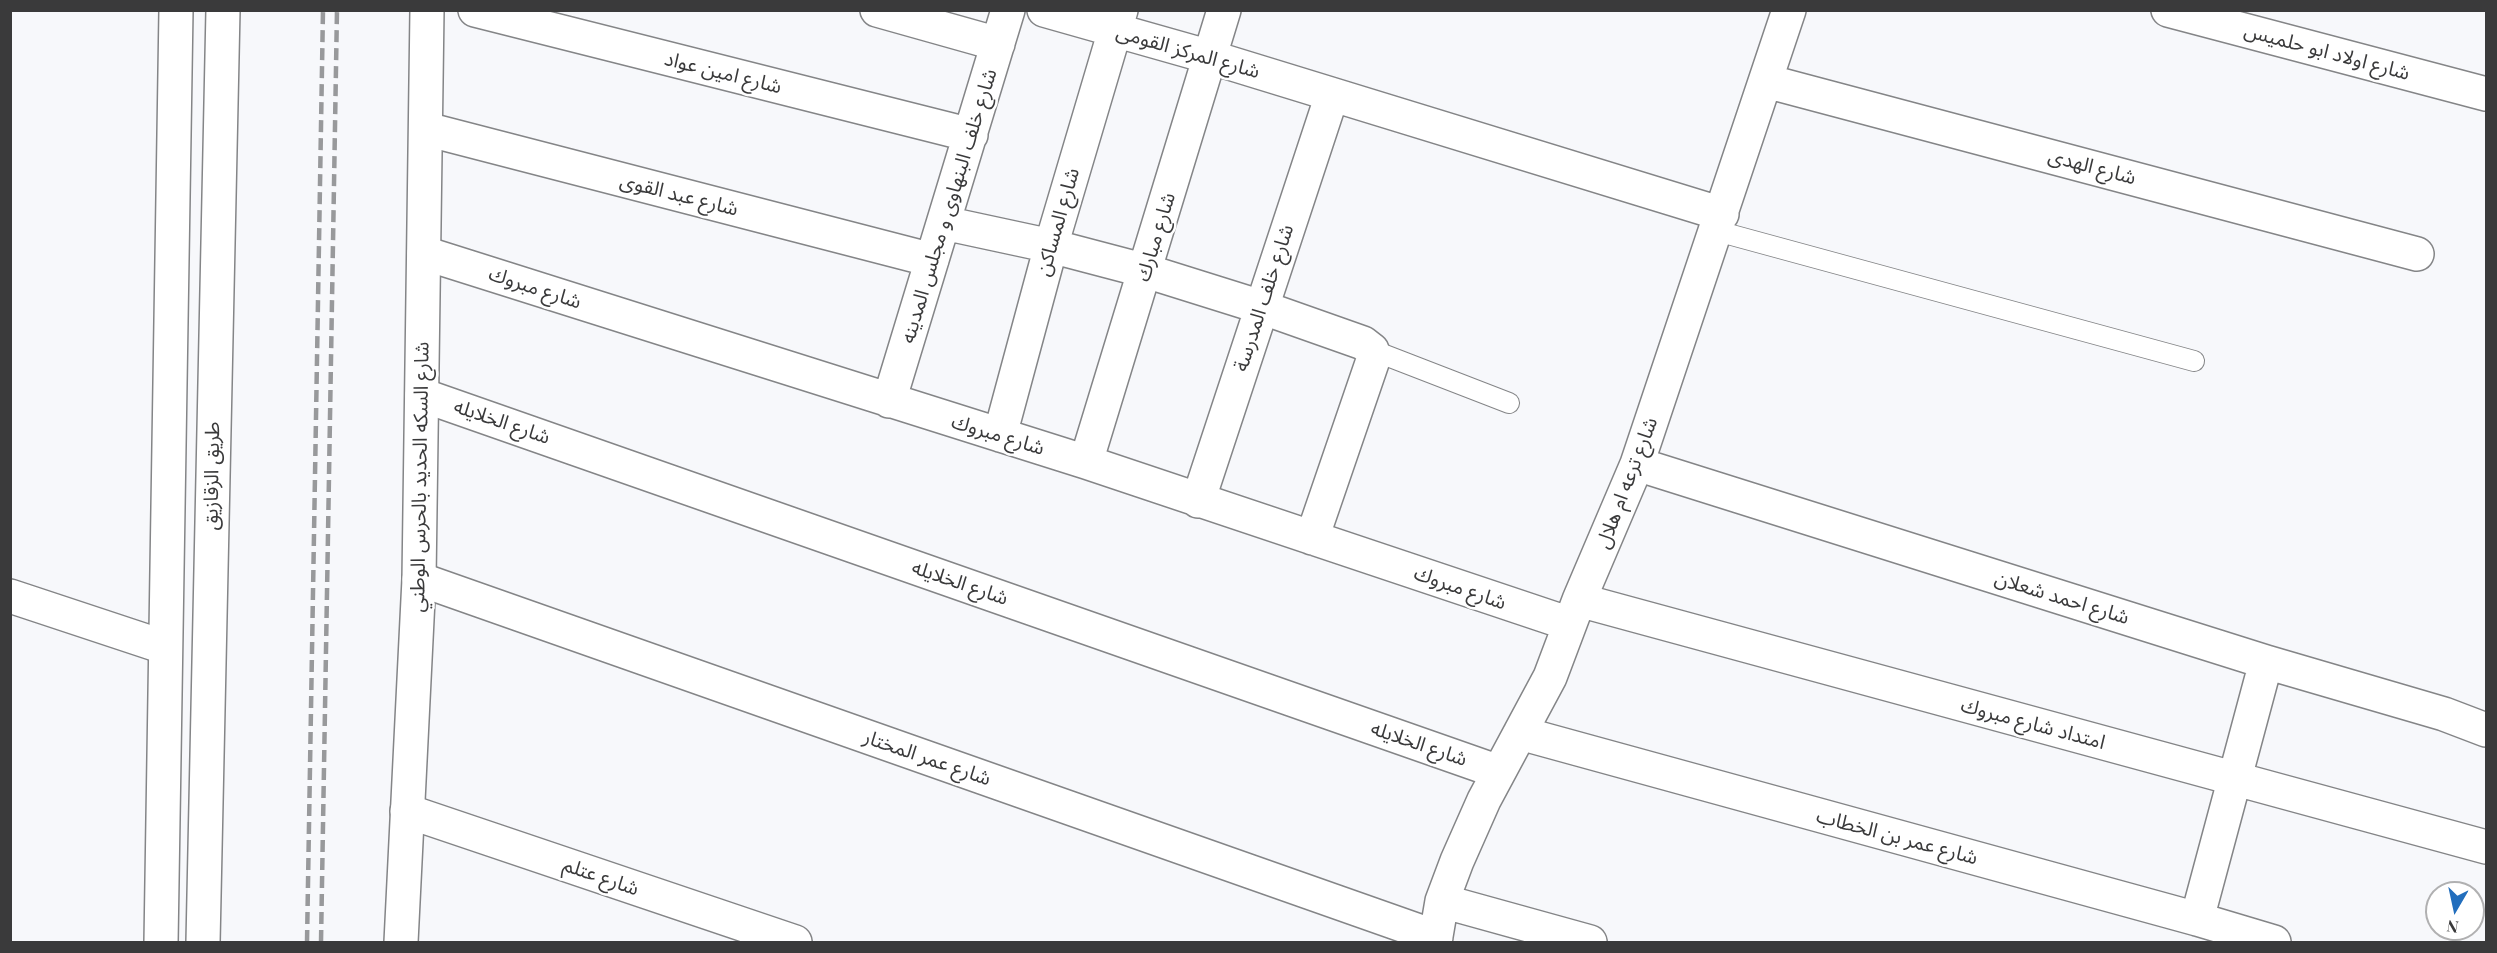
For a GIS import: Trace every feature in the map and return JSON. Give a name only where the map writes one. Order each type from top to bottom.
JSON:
[{"type":"street","points":[[161,942],[176,10]]},
{"type":"street","name":"طريق الزقازيق","points":[[203,942],[223,10]]},
{"type":"street","name":"شارع السكه الحديد بالحرس الوطني","points":[[401,942],[419,579],[427,10]]},
{"type":"street","name":"شارع امين عواد","points":[[475,10],[971,135]]},
{"type":"street","points":[[877,10],[998,44]]},
{"type":"street","name":"شارع خلف البنهاوى و مجلس المدينه","points":[[889,401],[1008,10]]},
{"type":"street","name":"شارع المركز القومى","points":[[1044,10],[1118,21],[1210,57],[1719,223]]},
{"type":"street","name":"شارع مبارك","points":[[1086,462],[1224,10]]},
{"type":"street","name":"شارع اولاد ابو حلميس","points":[[2168,10],[2487,94]]},
{"type":"street","name":"شارع ترعه ام هلال","points":[[1436,940],[1442,901],[1465,843],[1498,772],[1550,677],[1637,464],[1766,81],[1780,13]]},
{"type":"street","name":"شارع المساكن","points":[[1000,435],[1051,246],[1118,21]]},
{"type":"street","name":"شارع الهدى","points":[[1766,81],[2417,254]]},
{"type":"street","name":"شارع خلف المدرسة","points":[[1198,501],[1332,96]]},
{"type":"street","name":"شارع عبد القوى","points":[[426,129],[932,260]]},
{"type":"street","points":[[944,223],[1051,246],[1146,271],[1261,307],[1363,343],[1372,350],[1373,360],[1369,375],[1312,538]]},
{"type":"street","name":"شارع مبروك","points":[[424,253],[1086,462],[1312,538],[1575,612]]},
{"type":"street","points":[[170,385],[214,385]]},
{"type":"street","name":"شارع الخلايله","points":[[422,395],[1498,772]]},
{"type":"street","name":"شارع احمد شعلان","points":[[1637,464],[2266,662],[2444,714],[2487,730]]},
{"type":"street","name":"شارع عمر المختار","points":[[419,579],[1436,940]]},
{"type":"street","points":[[10,596],[164,647]]},
{"type":"street","name":"امتداد شارع مبروك","points":[[1575,612],[2233,778],[2487,848]]},
{"type":"street","points":[[2197,919],[2266,662]]},
{"type":"street","points":[[2444,714],[2487,717]]},
{"type":"street","name":"شارع عمر بن الخطاب","points":[[1520,733],[2274,942]]},
{"type":"street","name":"شارع عتلم","points":[[407,811],[795,942]]},
{"type":"street","points":[[1442,901],[1590,942]]},
{"type":"lane","points":[[1719,223],[2194,361]]},
{"type":"lane","points":[[1372,350],[1509,403]]},
{"type":"railway","points":[[307,942],[323,10]]},
{"type":"railway","points":[[321,942],[337,10]]}]
